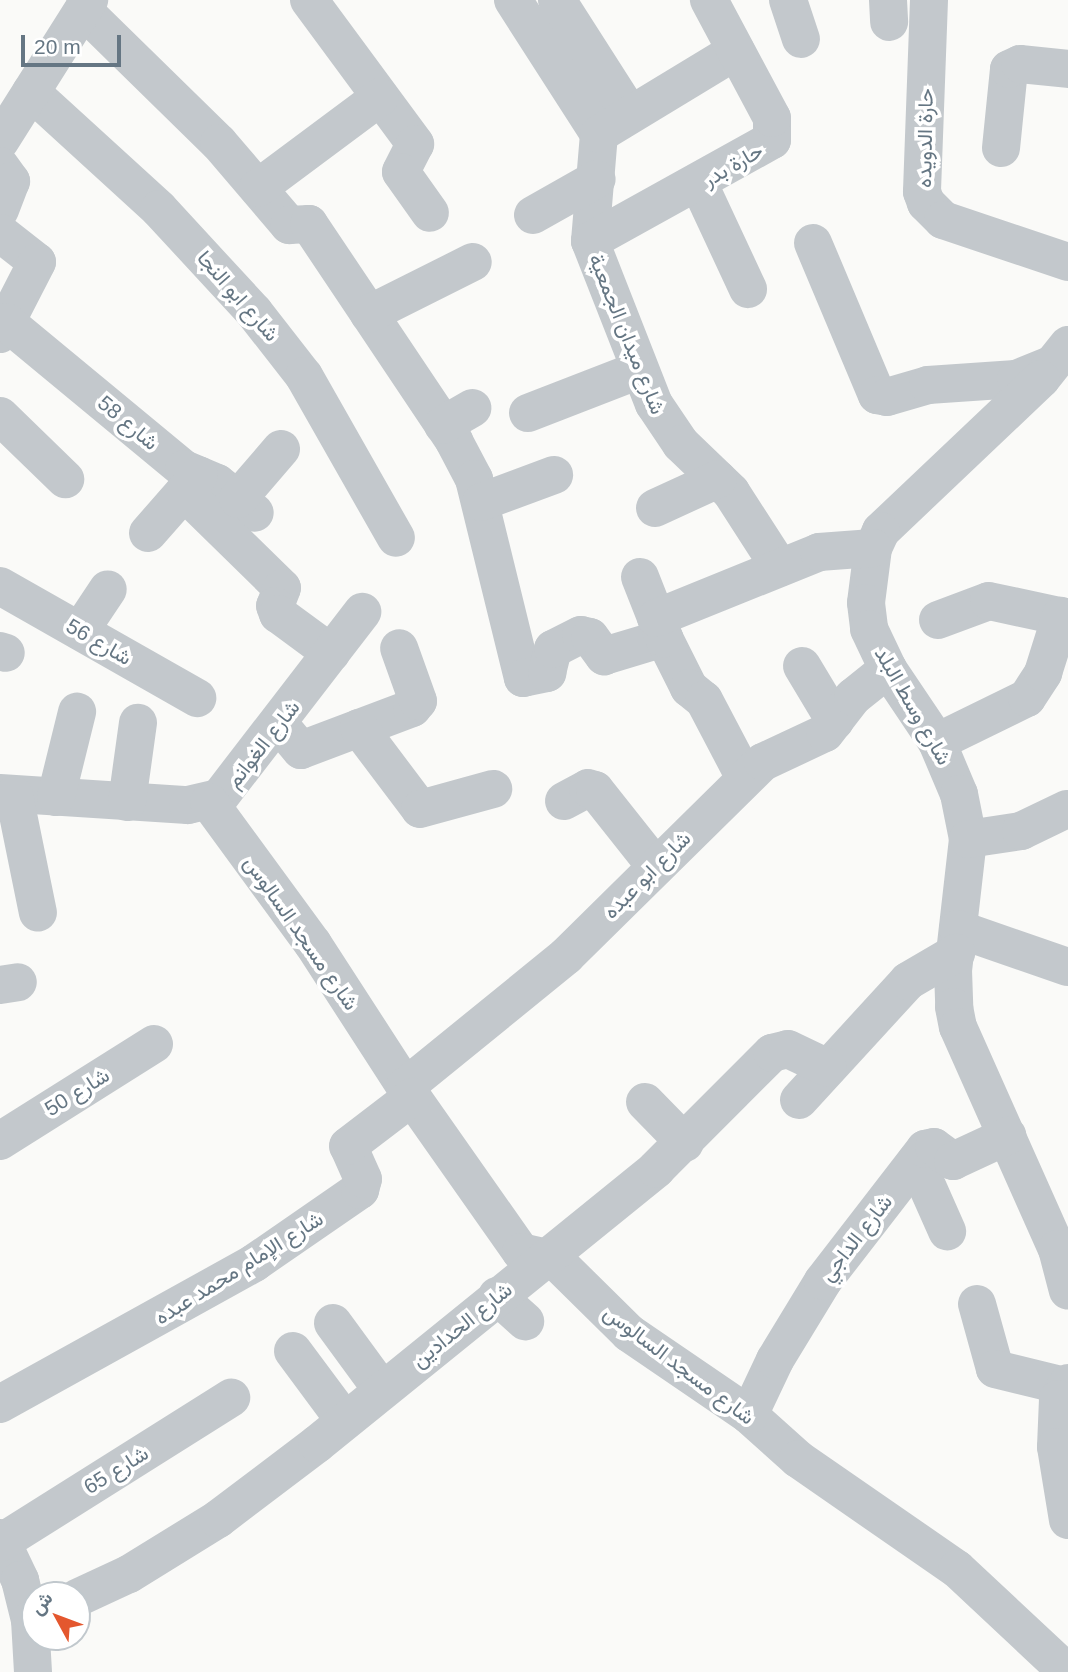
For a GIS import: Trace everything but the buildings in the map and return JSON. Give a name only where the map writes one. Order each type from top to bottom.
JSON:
[{"type":"street","points":[[513,0],[615,124]]},
{"type":"street","points":[[557,0],[615,124]]},
{"type":"street","name":"حارة بدر","points":[[590,241],[766,148],[775,134],[772,118],[709,0]]},
{"type":"street","points":[[789,0],[801,39]]},
{"type":"street","name":"حارة الدويده","points":[[931,0],[922,192],[926,204],[943,220],[1068,262]]},
{"type":"street","points":[[318,3],[380,97],[415,144],[401,172],[430,213]]},
{"type":"street","points":[[0,141],[86,5],[258,188],[290,226],[309,225],[369,314],[458,416],[465,459],[481,502],[523,678],[547,673],[553,649],[581,635],[590,637],[604,656],[780,568],[829,550],[873,548]]},
{"type":"street","points":[[615,124],[736,51]]},
{"type":"street","points":[[1001,148],[1009,69],[1020,64],[1068,69]]},
{"type":"street","name":"شارع ابو النجا","points":[[31,92],[171,221],[254,312],[315,368],[396,538]]},
{"type":"street","points":[[258,188],[380,97]]},
{"type":"street","name":"شارع ميدان الجمعية","points":[[615,124],[597,179],[590,241],[639,370],[666,425],[718,479],[780,568]]},
{"type":"street","points":[[0,166],[11,181],[0,210]]},
{"type":"street","points":[[533,215],[597,179]]},
{"type":"street","points":[[699,184],[748,289]]},
{"type":"street","points":[[0,233],[37,262],[3,328]]},
{"type":"street","points":[[813,243],[877,395],[887,397],[928,385],[1016,379],[1064,354]]},
{"type":"street","points":[[369,314],[473,262]]},
{"type":"street","name":"شارع 58","points":[[3,328],[184,469],[191,483],[247,506],[281,449]]},
{"type":"street","name":"شارع وسط البلد","points":[[1064,354],[893,516],[873,548],[866,603],[869,629],[888,669],[937,742],[959,794],[968,839],[953,997],[958,1027],[1057,1249],[1068,1290]]},
{"type":"street","points":[[528,413],[639,370]]},
{"type":"street","points":[[0,416],[65,479]]},
{"type":"street","points":[[481,502],[555,475]]},
{"type":"street","points":[[655,508],[718,479]]},
{"type":"street","points":[[148,533],[191,483],[282,588],[275,606],[278,614],[331,653]]},
{"type":"street","points":[[640,577],[660,628],[689,688],[704,700],[745,778]]},
{"type":"street","name":"شارع 56","points":[[0,586],[197,698]]},
{"type":"street","points":[[80,631],[108,589]]},
{"type":"street","points":[[937,742],[1020,704],[1055,683],[1064,617],[989,601],[938,620]]},
{"type":"street","name":"شارع الغوانم","points":[[7,794],[127,802],[209,802],[227,791],[362,612]]},
{"type":"street","points":[[279,724],[301,750],[359,728],[418,701],[399,648]]},
{"type":"street","points":[[803,666],[835,721]]},
{"type":"street","name":"شارع ابو عبده","points":[[408,1092],[566,956],[745,778],[775,754],[813,742],[835,721],[853,697],[888,669]]},
{"type":"street","points":[[55,797],[77,712]]},
{"type":"street","points":[[127,802],[138,723]]},
{"type":"street","points":[[359,728],[420,809],[493,789]]},
{"type":"street","points":[[564,801],[588,788],[595,790],[656,867]]},
{"type":"street","points":[[7,794],[38,913]]},
{"type":"street","name":"شارع مسجد السالوس","points":[[209,802],[313,944],[408,1092],[521,1252],[548,1255],[629,1333],[749,1415],[798,1460],[957,1569],[1067,1672]]},
{"type":"street","points":[[968,839],[1021,831],[1067,809]]},
{"type":"street","points":[[799,1100],[908,981],[957,941],[1068,967]]},
{"type":"street","name":"شارع 50","points":[[0,1141],[154,1044]]},
{"type":"street","name":"شارع الحدادين","points":[[91,1592],[129,1574],[218,1519],[345,1421],[685,1143],[777,1049],[788,1049],[828,1068]]},
{"type":"street","name":"شارع الإمام محمد عبده","points":[[0,1404],[254,1263],[360,1190],[363,1179],[348,1146],[408,1092]]},
{"type":"street","points":[[645,1102],[685,1143]]},
{"type":"street","points":[[947,1231],[916,1161],[929,1146],[953,1161],[1007,1136]]},
{"type":"street","name":"شارع الداجي","points":[[749,1415],[775,1360],[823,1280],[916,1161]]},
{"type":"street","points":[[497,1296],[525,1321]]},
{"type":"street","points":[[978,1304],[996,1369],[1066,1385],[1057,1406],[1056,1447],[1068,1520]]},
{"type":"street","points":[[333,1323],[382,1390]]},
{"type":"street","points":[[293,1351],[345,1421]]},
{"type":"street","name":"شارع 65","points":[[1,1540],[230,1398]]},
{"type":"street","points":[[1,1540],[21,1583]]},
{"type":"street","points":[[33,1651],[33,1672]]}]
